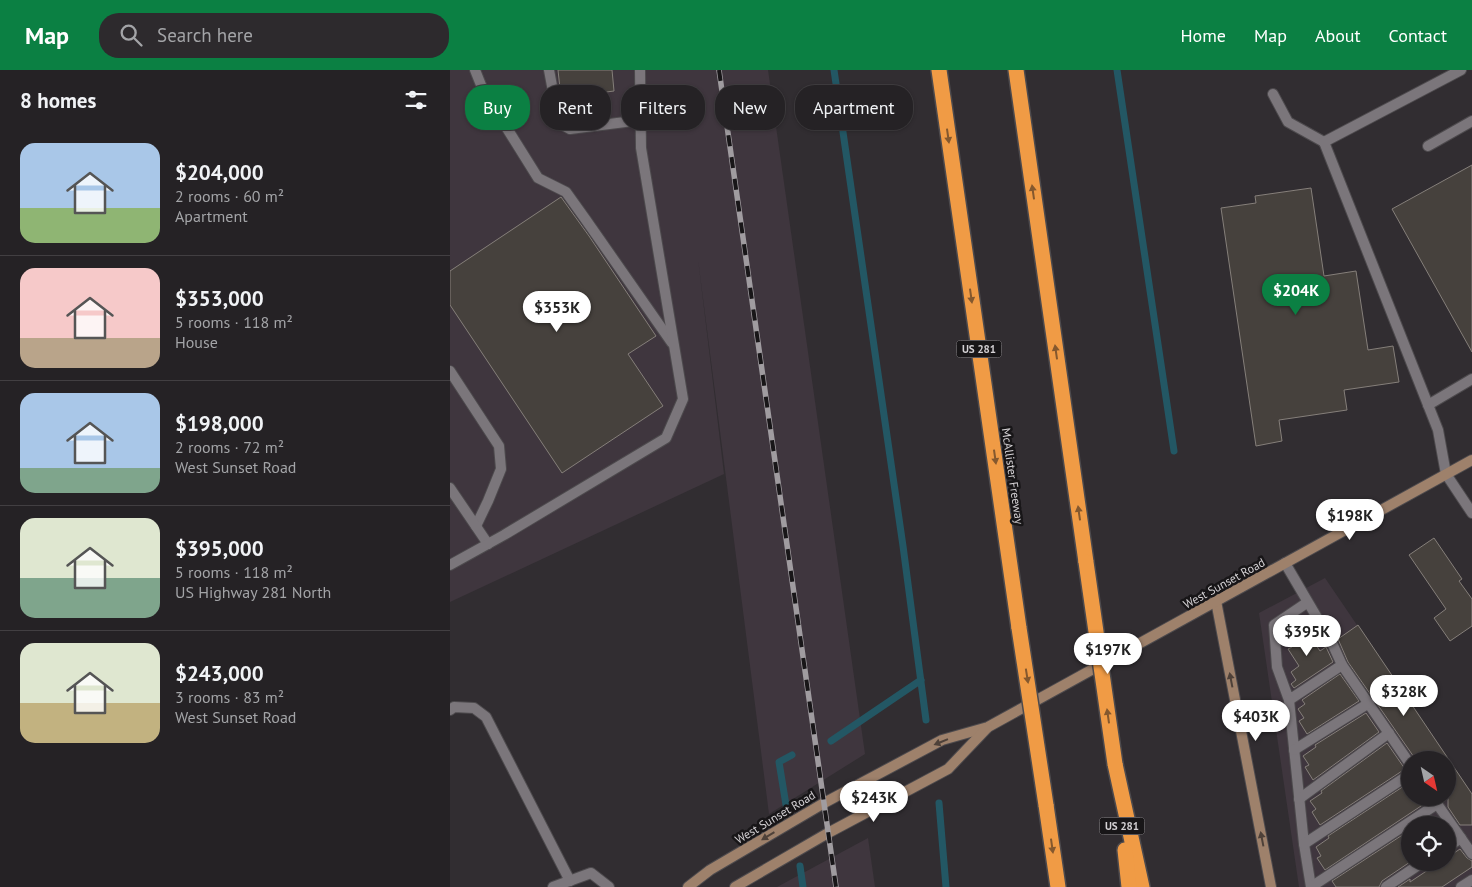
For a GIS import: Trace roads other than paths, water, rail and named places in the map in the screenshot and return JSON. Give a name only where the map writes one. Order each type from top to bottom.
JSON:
[{"type":"highway","name":"McAllister Freeway","points":[[939,70],[1058,887]]},
{"type":"highway","name":"US 281","points":[[1016,70],[1115,764],[1129,887]]},
{"type":"highway","points":[[1115,764],[1142,887]]},
{"type":"main road","name":"West Sunset Road","points":[[688,887],[710,870],[824,802],[942,740],[988,727],[1472,460]]},
{"type":"main road","points":[[1216,601],[1271,887]]},
{"type":"main road","name":"West Sunset Road","points":[[735,887],[828,833],[948,769],[988,727]]},
{"type":"street","points":[[475,70],[483,90],[538,178],[566,192],[674,345]]},
{"type":"street","points":[[548,70],[559,123],[570,129],[621,123]]},
{"type":"street","points":[[640,70],[640,85]]},
{"type":"street","points":[[1324,142],[1461,70]]},
{"type":"street","points":[[1273,94],[1288,122],[1324,142],[1438,430],[1446,474],[1472,513]]},
{"type":"street","points":[[1428,146],[1472,121]]},
{"type":"street","points":[[450,565],[666,438],[682,398],[641,148],[641,130]]},
{"type":"street","points":[[450,371],[499,446],[501,469],[476,526]]},
{"type":"street","points":[[1428,405],[1472,379]]},
{"type":"street","points":[[450,488],[488,544]]},
{"type":"street","points":[[1285,563],[1332,643],[1342,665],[1401,751]]},
{"type":"street","points":[[1308,602],[1274,625],[1278,667],[1289,700],[1304,844],[1311,887],[1428,806]]},
{"type":"street","points":[[1289,700],[1342,665]]},
{"type":"street","points":[[1294,750],[1368,703]]},
{"type":"street","points":[[450,710],[454,707],[474,708],[486,717],[570,880]]},
{"type":"street","points":[[1299,799],[1389,734]]},
{"type":"street","points":[[1304,844],[1401,780]]},
{"type":"street","points":[[1439,806],[1472,854]]},
{"type":"street","points":[[1456,841],[1461,838]]},
{"type":"street","points":[[1386,887],[1410,871]]},
{"type":"street","points":[[553,887],[591,873],[609,887]]},
{"type":"street","points":[[1461,887],[1472,880]]},
{"type":"waterway","points":[[834,70],[903,546],[926,720]]},
{"type":"waterway","points":[[1117,70],[1174,451]]},
{"type":"waterway","points":[[831,741],[921,680]]},
{"type":"waterway","points":[[786,805],[779,762],[792,755]]},
{"type":"waterway","points":[[939,803],[946,887]]},
{"type":"waterway","points":[[800,866],[803,887]]},
{"type":"railway","points":[[719,70],[836,887]]}]
